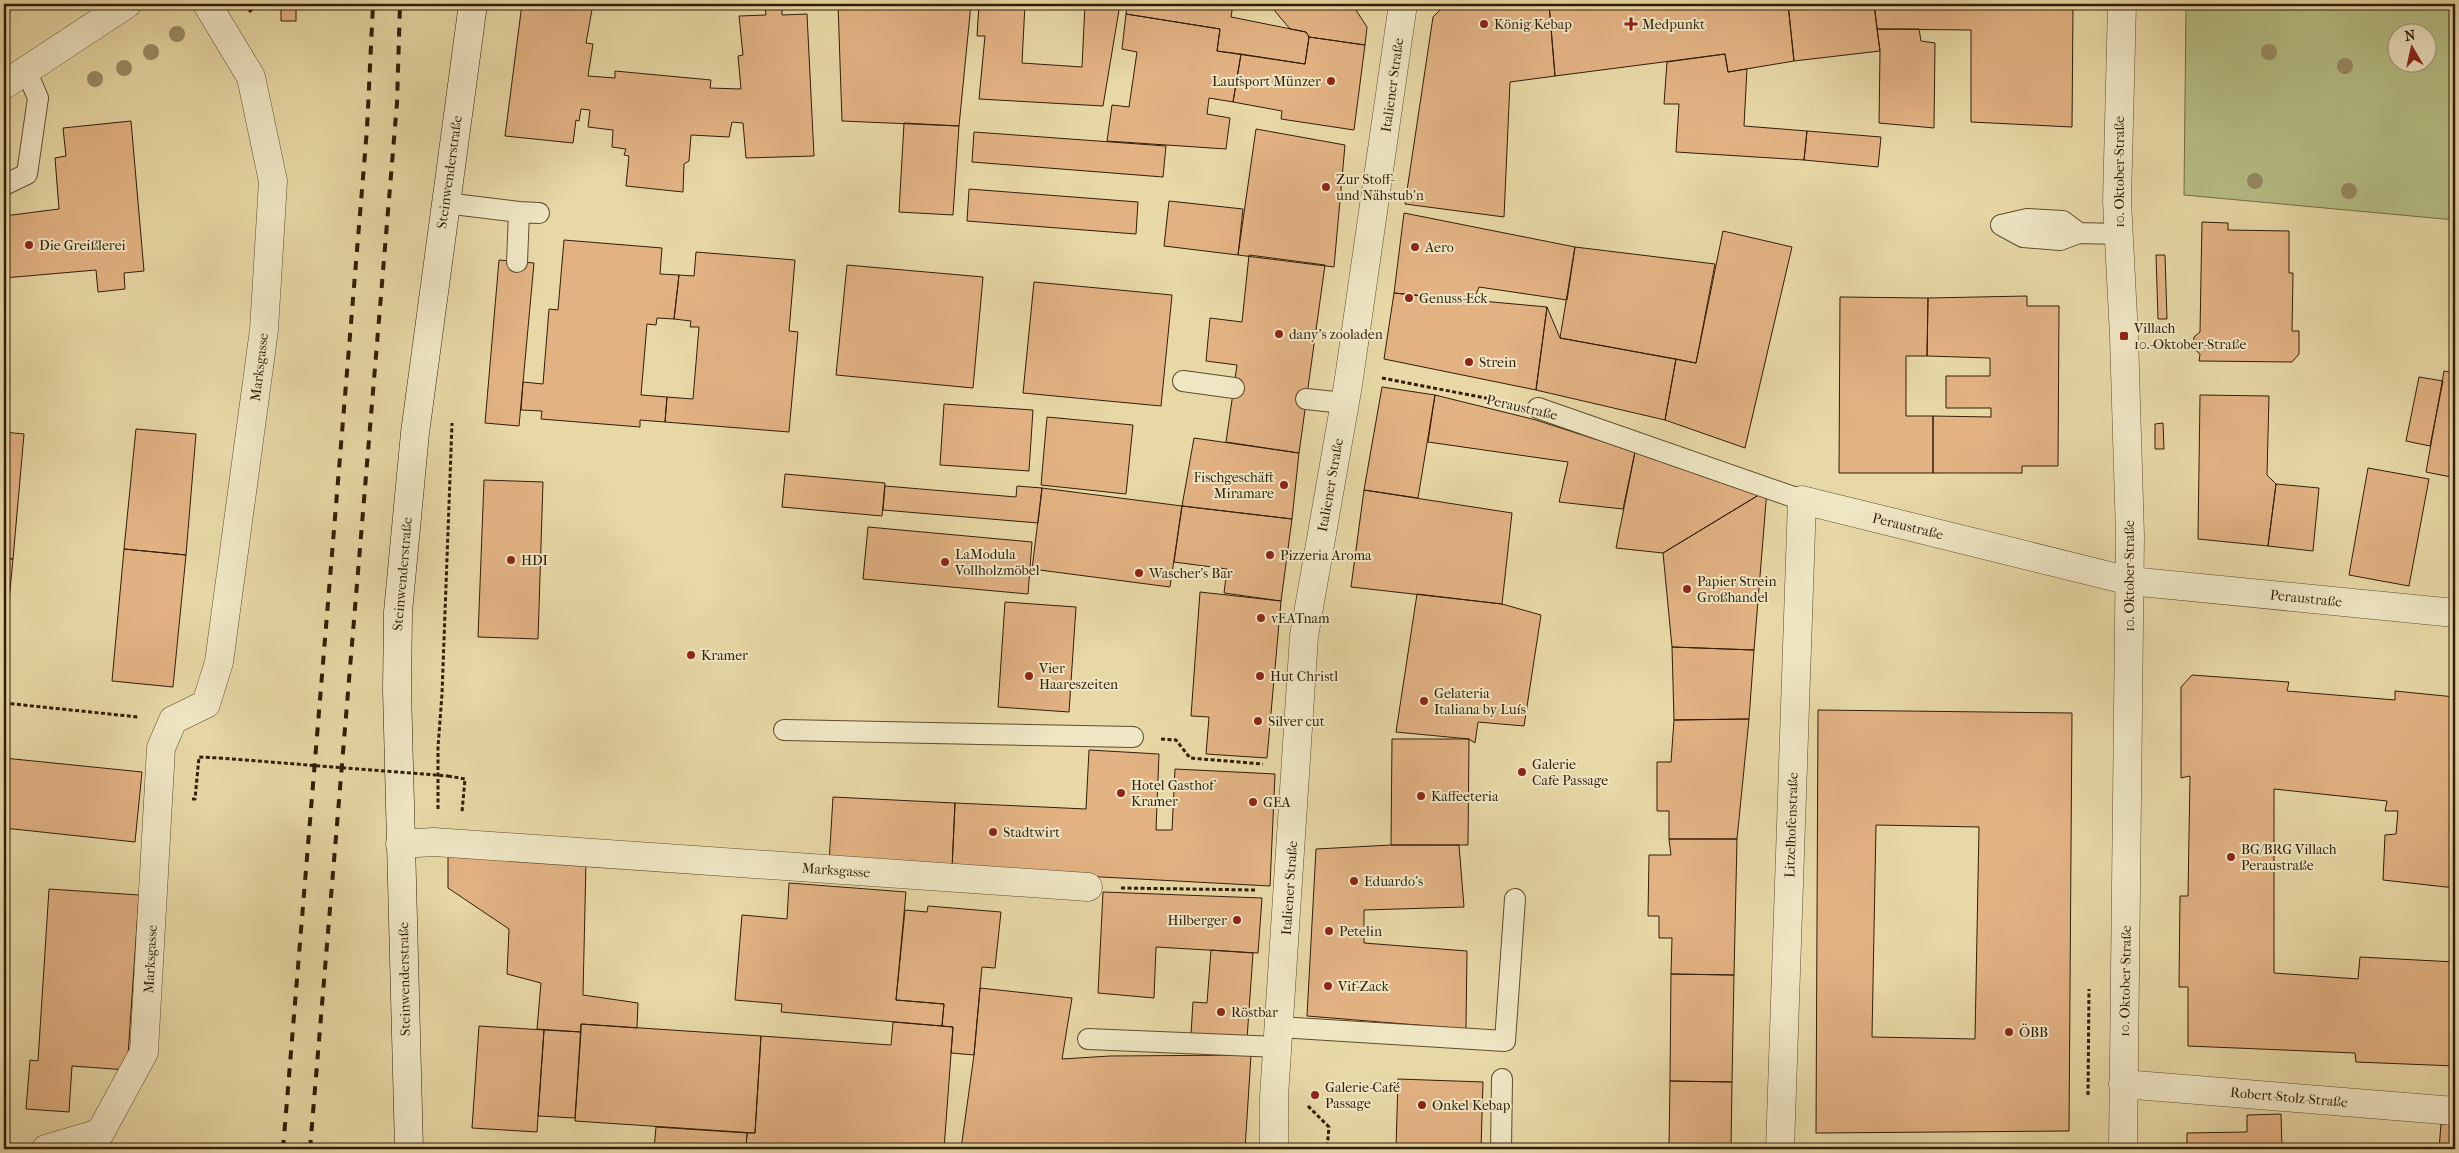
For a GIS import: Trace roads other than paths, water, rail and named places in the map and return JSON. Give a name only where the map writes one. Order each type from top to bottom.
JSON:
[{"type":"street","points":[[4,85],[127,4]]},
{"type":"street","name":"Marksgasse","points":[[46,1149],[100,1133],[144,1052],[161,748],[174,720],[206,704],[219,662],[264,330],[273,181],[251,76],[207,4]]},
{"type":"street","name":"Steinwenderstraße","points":[[408,1149],[397,690],[398,612],[415,433],[473,4]]},
{"type":"street","name":"Italiener Straße","points":[[1274,1149],[1278,1037],[1304,636],[1344,403],[1403,4]]},
{"type":"street","name":"10. Oktober-Straße","points":[[2122,4],[2117,201],[2126,385],[2130,581],[2123,1149]]},
{"type":"street","name":"Peraustraße","points":[[1802,500],[2130,581],[2455,613]]},
{"type":"street","name":"Litzelhofenstraße","points":[[1780,1149],[1802,500]]},
{"type":"street","name":"Marksgasse","points":[[400,844],[434,842],[1088,887]]},
{"type":"street","name":"Robert-Stolz-Straße","points":[[2124,1084],[2455,1111]]},
{"type":"lane","points":[[4,185],[27,174],[38,98],[26,70]]},
{"type":"lane","points":[[445,203],[529,212],[517,262]]},
{"type":"lane","points":[[2079,233],[2119,234]]},
{"type":"lane","points":[[1182,381],[1234,388]]},
{"type":"lane","points":[[1306,399],[1344,403]]},
{"type":"lane","name":"Peraustraße","points":[[1538,408],[1802,500]]},
{"type":"lane","points":[[784,730],[1133,736]]},
{"type":"lane","points":[[1088,1039],[1278,1037],[1506,1041],[1515,899]]},
{"type":"lane","points":[[1501,1149],[1502,1079]]},
{"type":"railway","points":[[283,1149],[367,129],[373,4]]},
{"type":"railway","points":[[310,1149],[397,103],[400,4]]},
{"type":"place","name":"König Kebap","points":[[1484,24]]},
{"type":"place","name":"Medpunkt","points":[[1631,24]]},
{"type":"place","name":"Laufsport Münzer","points":[[1331,81]]},
{"type":"place","name":"Zur Stoff- und Nähstub'n","points":[[1326,187]]},
{"type":"place","name":"Die Greißlerei","points":[[29,245]]},
{"type":"place","name":"Aero","points":[[1415,247]]},
{"type":"place","name":"Genuss-Eck","points":[[1409,298]]},
{"type":"place","name":"dany's zooladen","points":[[1279,334]]},
{"type":"place","name":"Villach 10.-Oktober-Straße","points":[[2124,336]]},
{"type":"place","name":"Strein","points":[[1469,362]]},
{"type":"place","name":"Fischgeschäft Miramare","points":[[1284,485]]},
{"type":"place","name":"Pizzeria Aroma","points":[[1270,555]]},
{"type":"place","name":"HDI","points":[[511,560]]},
{"type":"place","name":"LaModula Vollholzmöbel","points":[[945,562]]},
{"type":"place","name":"Wascher's Bar","points":[[1139,573]]},
{"type":"place","name":"Papier Strein Großhandel","points":[[1687,589]]},
{"type":"place","name":"vEATnam","points":[[1261,618]]},
{"type":"place","name":"Kramer","points":[[691,655]]},
{"type":"place","name":"Vier Haareszeiten","points":[[1029,676]]},
{"type":"place","name":"Hut Christl","points":[[1260,676]]},
{"type":"place","name":"Gelateria Italiana by Luís","points":[[1424,701]]},
{"type":"place","name":"Silver cut","points":[[1258,721]]},
{"type":"place","name":"Galerie Cafe Passage","points":[[1522,772]]},
{"type":"place","name":"Hotel Gasthof Kramer","points":[[1121,793]]},
{"type":"place","name":"Kaffeeteria","points":[[1421,796]]},
{"type":"place","name":"GEA","points":[[1253,802]]},
{"type":"place","name":"Stadtwirt","points":[[993,832]]},
{"type":"place","name":"BG/BRG Villach Peraustraße","points":[[2231,857]]},
{"type":"place","name":"Eduardo's","points":[[1354,881]]},
{"type":"place","name":"Hilberger","points":[[1237,920]]},
{"type":"place","name":"Petelin","points":[[1329,931]]},
{"type":"place","name":"Vif-Zack","points":[[1328,986]]},
{"type":"place","name":"Röstbar","points":[[1221,1012]]},
{"type":"place","name":"ÖBB","points":[[2009,1032]]},
{"type":"place","name":"Galerie-Café Passage","points":[[1315,1095]]},
{"type":"place","name":"Onkel Kebap","points":[[1422,1105]]}]
